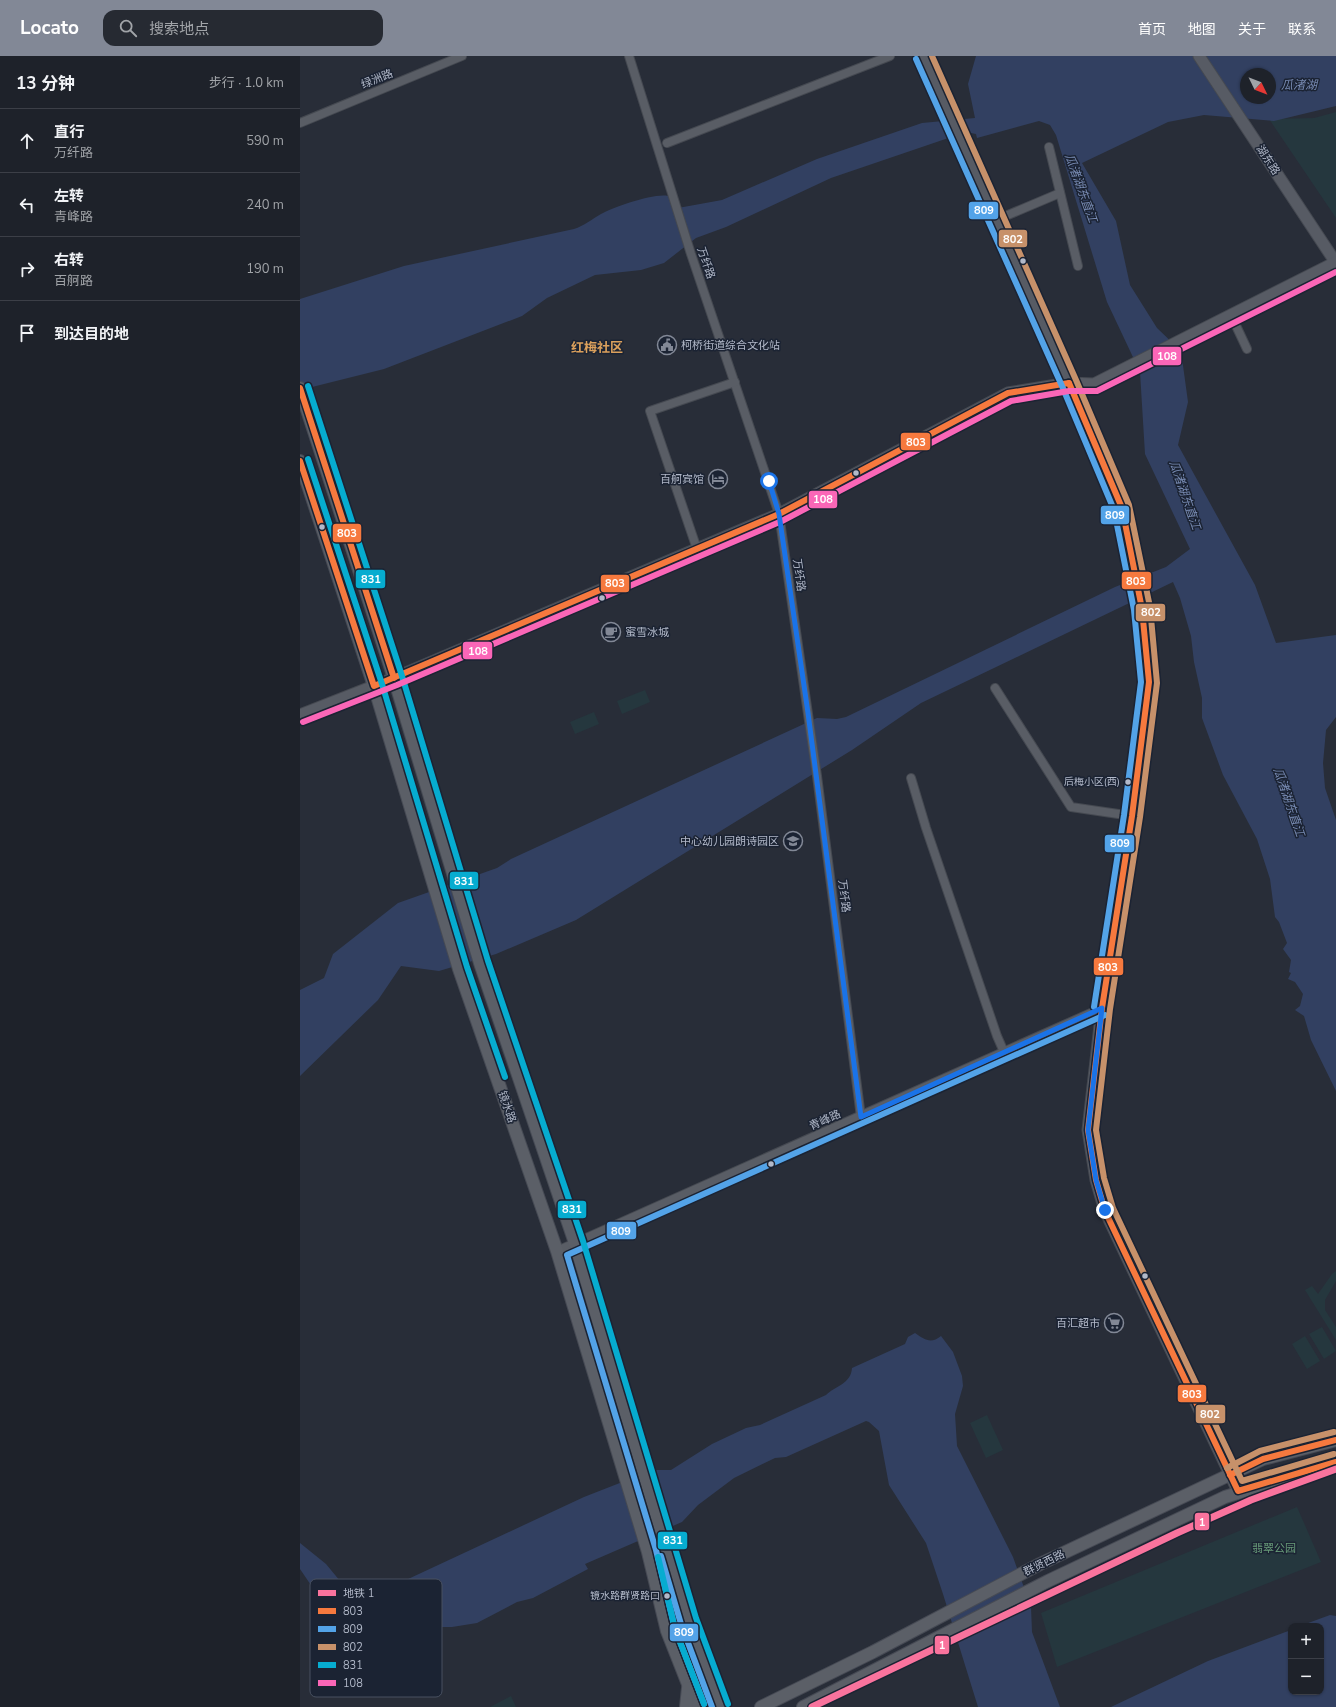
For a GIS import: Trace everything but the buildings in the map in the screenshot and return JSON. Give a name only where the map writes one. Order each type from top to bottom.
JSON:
[{"type":"main road","name":"镜水路","points":[[301,390],[394,678],[480,963],[575,1244],[666,1541],[688,1621],[721,1707]]},
{"type":"main road","name":"镜水路","points":[[300,461],[304,483],[374,686],[459,969],[557,1251],[648,1552],[667,1631],[697,1707]]},
{"type":"main road","name":"群贤西路","points":[[761,1707],[866,1656],[1040,1564],[1263,1459],[1336,1440]]},
{"type":"main road","name":"群贤西路","points":[[803,1707],[1048,1581],[1238,1491],[1336,1462]]},
{"type":"main road","points":[[686,1707],[688,1685]]},
{"type":"street","name":"绿洲路","points":[[300,123],[462,56]]},
{"type":"street","name":"万纤路","points":[[629,56],[691,254],[779,514],[817,776],[861,1117]]},
{"type":"street","points":[[668,143],[890,56]]},
{"type":"street","points":[[923,56],[1069,383],[1122,508],[1142,609],[1150,682],[1132,816],[1102,1008],[1088,1130],[1096,1180],[1105,1210],[1238,1491]]},
{"type":"street","name":"湖东路","points":[[1199,56],[1336,263]]},
{"type":"street","points":[[1049,147],[1078,266]]},
{"type":"street","points":[[996,220],[1060,193]]},
{"type":"street","points":[[300,715],[394,678],[779,514],[1008,393],[1069,383],[1094,384],[1336,263]]},
{"type":"street","points":[[1230,315],[1247,349]]},
{"type":"street","points":[[697,549],[650,411],[735,382]]},
{"type":"street","points":[[995,688],[1071,807],[1132,816]]},
{"type":"street","points":[[911,778],[926,828],[997,1036],[1004,1052]]},
{"type":"street","name":"青峰路","points":[[557,1251],[861,1117],[1102,1008]]},
{"type":"green space","points":[[1336,112],[1336,218],[1269,119],[1314,118]]},
{"type":"green space","points":[[645,690],[650,702],[622,714],[617,701]]},
{"type":"green space","points":[[594,712],[599,724],[575,734],[570,722]]},
{"type":"green space","points":[[1336,1271],[1336,1281],[1325,1300],[1325,1310],[1336,1327],[1336,1340],[1305,1290],[1312,1286],[1318,1294],[1332,1274]]},
{"type":"green space","points":[[1322,1327],[1336,1351],[1324,1359],[1309,1334]]},
{"type":"green space","points":[[1305,1336],[1320,1361],[1307,1369],[1292,1344]]},
{"type":"green space","points":[[987,1415],[1003,1450],[986,1458],[970,1423]]},
{"type":"green space","name":"翡翠公园","points":[[1297,1507],[1321,1562],[1057,1667],[1041,1613]]},
{"type":"green space","points":[[511,1696],[516,1707],[490,1707]]},
{"type":"water","points":[[976,56],[1336,56],[1336,106],[1274,121],[1204,115],[1168,122],[1082,163],[1116,221],[1130,285],[1157,328],[1181,351],[1188,402],[1178,445],[1255,585],[1276,643],[1336,635],[1336,717],[1326,730],[1323,763],[1325,788],[1336,820],[1336,1091],[1311,1040],[1304,1016],[1295,1010],[1300,1006],[1303,994],[1295,982],[1288,979],[1291,973],[1289,972],[1291,960],[1283,949],[1287,943],[1279,922],[1275,917],[1270,879],[1257,839],[1223,775],[1202,718],[1202,698],[1194,662],[1191,636],[1180,598],[1173,582],[921,703],[852,750],[576,920],[496,954],[439,971],[401,966],[378,1000],[300,1076],[300,990],[324,978],[333,954],[398,903],[497,868],[511,859],[817,718],[837,719],[846,717],[1115,587],[1166,567],[1190,549],[1145,454],[1140,372],[1107,302],[1056,135],[1050,125],[1039,121],[977,138],[976,134],[966,132],[831,178],[726,227],[696,238],[664,263],[641,270],[595,275],[547,298],[522,316],[384,369],[300,390],[300,299],[404,266],[574,229],[607,211],[624,204],[644,199],[668,196],[678,208],[722,200],[817,159],[922,123],[975,118],[968,84]]},
{"type":"water","points":[[915,1333],[922,1338],[934,1340],[941,1336],[953,1352],[962,1376],[963,1386],[955,1414],[957,1446],[1013,1557],[1031,1607],[1032,1632],[1060,1707],[978,1707],[926,1543],[889,1485],[879,1431],[866,1421],[786,1457],[775,1458],[734,1478],[698,1505],[682,1522],[585,1564],[588,1569],[533,1598],[517,1602],[477,1623],[442,1627],[442,1579],[408,1579],[584,1497],[653,1470],[671,1470],[712,1444],[746,1428],[760,1425],[826,1395],[849,1378],[852,1368],[905,1344],[908,1337]]},
{"type":"water","points":[[300,1543],[326,1564],[338,1579],[310,1579],[310,1584],[300,1569]]},
{"type":"water","points":[[1330,1615],[1336,1616],[1336,1707],[1111,1707],[1208,1661],[1288,1631],[1288,1695],[1324,1695],[1324,1623],[1308,1623]]},
{"type":"metro line","name":"1","points":[[812,1707],[1177,1533],[1251,1500],[1336,1469]]},
{"type":"transit line","name":"802","points":[[932,56],[1076,380],[1129,505],[1150,607],[1157,683],[1140,817],[1110,1009],[1096,1130],[1104,1178],[1113,1208],[1242,1481],[1334,1454]]},
{"type":"transit line","name":"809","points":[[916,59],[1062,386],[1114,510],[1134,610],[1141,682],[1124,815],[1094,1007]]},
{"type":"transit line","name":"108","points":[[303,722],[397,685],[782,521],[1011,401],[1069,391],[1097,391],[1336,272]]},
{"type":"transit line","name":"803","points":[[1069,383],[1122,508],[1142,609],[1149,682],[1132,816],[1102,1008],[1088,1130],[1096,1180],[1105,1211],[1238,1491],[1336,1462]]},
{"type":"transit line","name":"803","points":[[300,461],[374,686],[779,514],[1008,393],[1069,383]]},
{"type":"transit line","name":"831","points":[[308,386],[402,676],[488,961],[583,1241],[696,1618],[728,1704]]},
{"type":"transit line","name":"803","points":[[300,388],[394,678]]},
{"type":"transit line","name":"831","points":[[308,459],[382,684],[467,967],[505,1077]]},
{"type":"transit line","name":"809","points":[[704,1704],[675,1629],[656,1550],[567,1255],[1105,1015]]},
{"type":"transit line","name":"802","points":[[1227,1468],[1260,1451],[1334,1432]]},
{"type":"transit line","name":"803","points":[[1230,1475],[1263,1459],[1336,1440]]},
{"type":"transit line","name":"809","points":[[661,1556],[681,1624],[712,1707]]},
{"type":"transit line","name":"831","points":[[658,1557],[675,1629],[704,1704]]},
{"type":"place","name":"柯桥街道综合文化站","points":[[667,345]]},
{"type":"place","name":"百舸宾馆","points":[[718,479]]},
{"type":"place","name":"蜜雪冰城","points":[[611,632]]},
{"type":"place","name":"后梅小区(西)","points":[[1128,782]]},
{"type":"place","name":"中心幼儿园朗诗园区","points":[[793,841]]},
{"type":"place","name":"百汇超市","points":[[1114,1323]]},
{"type":"place","name":"镜水路群贤路口","points":[[667,1596]]},
{"type":"district","name":"红梅社区","points":[[597,348]]},
{"type":"route","points":[[769,481],[779,514],[808,713],[861,1117],[1102,1008],[1088,1130],[1096,1180],[1105,1210]]},
{"type":"water label","name":"瓜渚湖","points":[[1299,85]]},
{"type":"water label","name":"瓜渚湖东直江","points":[[1081,188]]},
{"type":"water label","name":"瓜渚湖东直江","points":[[1185,495]]},
{"type":"water label","name":"瓜渚湖东直江","points":[[1289,802]]}]
